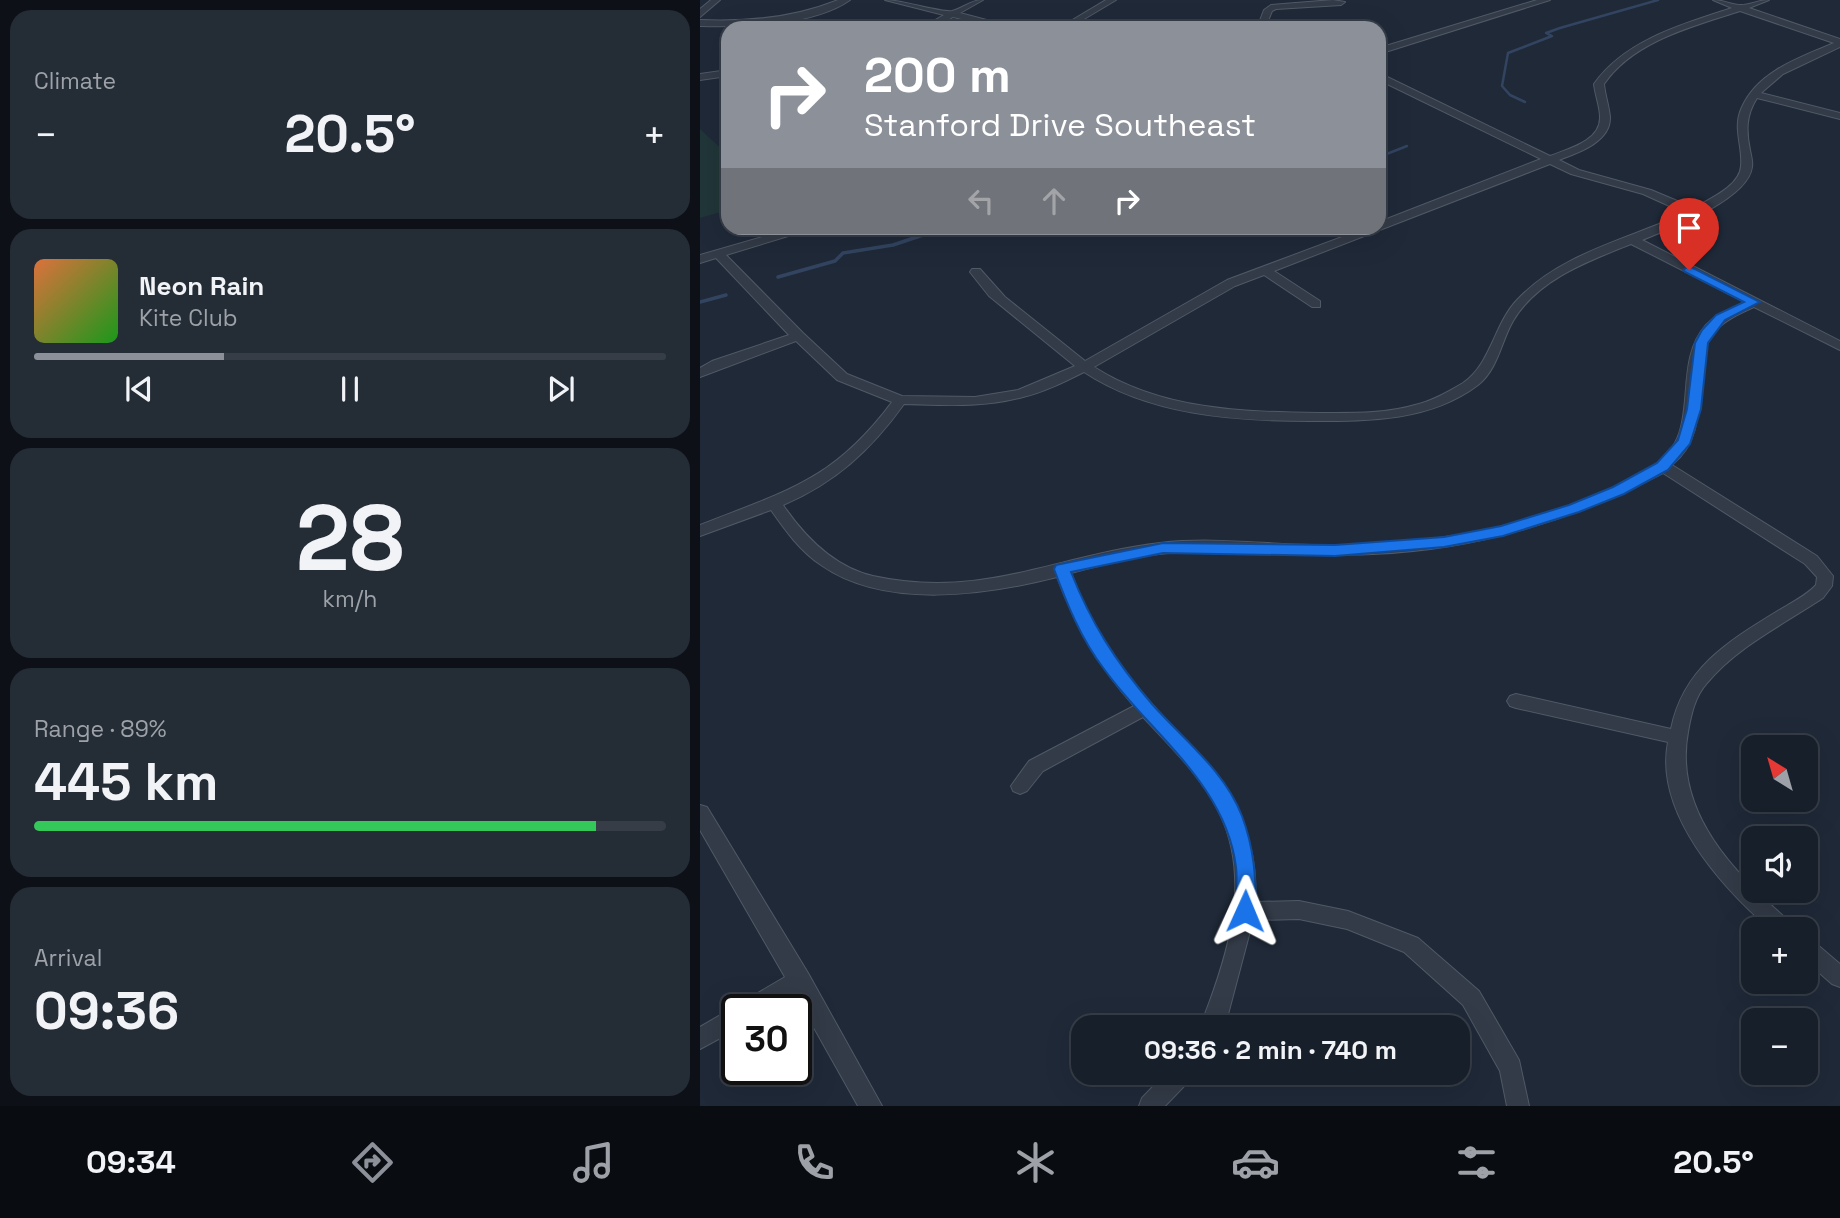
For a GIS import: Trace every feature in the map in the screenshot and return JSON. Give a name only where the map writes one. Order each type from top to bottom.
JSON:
[{"type":"street","points":[[700,14],[716,0]]},
{"type":"street","points":[[772,21],[813,13],[846,0]]},
{"type":"street","points":[[889,0],[982,21]]},
{"type":"street","points":[[938,21],[979,0]]},
{"type":"street","points":[[1075,21],[1112,0]]},
{"type":"street","points":[[1386,49],[1546,0]]},
{"type":"street","points":[[1717,0],[1840,43]]},
{"type":"street","points":[[1386,224],[1583,147],[1604,127],[1607,115],[1599,84],[1614,63],[1672,32],[1765,0]]},
{"type":"street","points":[[1264,21],[1268,10],[1274,7],[1341,2]]},
{"type":"street","points":[[700,23],[721,23]]},
{"type":"street","points":[[976,272],[990,290],[1083,368],[1119,387],[1142,395],[1180,405],[1269,417],[1360,417],[1417,409],[1470,385],[1488,368],[1509,318],[1529,296],[1566,269],[1722,198],[1744,178],[1747,168],[1742,141],[1744,115],[1756,95],[1782,70],[1840,43]]},
{"type":"street","points":[[700,77],[721,74]]},
{"type":"street","points":[[1386,78],[1575,172],[1647,192],[1693,212]]},
{"type":"street","points":[[1756,95],[1840,116]]},
{"type":"street","points":[[700,260],[781,235]]},
{"type":"street","points":[[719,254],[798,336],[842,377],[900,400],[975,401],[1003,397],[1046,385],[1083,368],[1217,291],[1264,269],[1355,235]]},
{"type":"street","points":[[1630,239],[1840,346]]},
{"type":"street","points":[[1264,269],[1316,304]]},
{"type":"street","points":[[773,502],[795,535],[829,564],[871,581],[939,589],[973,588],[1163,548],[1335,550],[1444,542],[1503,531],[1618,491],[1663,466],[1685,441],[1689,430],[1694,409],[1698,357],[1707,332],[1721,318],[1754,302]]},
{"type":"street","points":[[701,373],[717,364],[798,336]]},
{"type":"street","points":[[700,531],[773,502],[837,470],[864,446],[900,400]]},
{"type":"street","points":[[1663,466],[1811,559],[1825,576],[1824,586],[1817,594],[1725,656],[1699,680],[1685,706],[1675,737],[1679,788],[1696,832],[1726,874],[1771,917]]},
{"type":"street","points":[[1062,569],[1078,612],[1109,663],[1145,708],[1208,776],[1232,816],[1246,867],[1245,911],[1218,1015]]},
{"type":"street","points":[[1516,701],[1675,737]]},
{"type":"street","points":[[1020,786],[1036,766],[1145,708]]},
{"type":"street","points":[[700,813],[749,899],[800,980],[871,1106]]},
{"type":"street","points":[[1245,911],[1299,910],[1348,920],[1411,945],[1471,998],[1511,1068],[1518,1106]]},
{"type":"street","points":[[1818,958],[1840,977]]},
{"type":"street","points":[[777,994],[800,980]]},
{"type":"street","points":[[700,1039],[721,1027]]},
{"type":"street","points":[[1150,1106],[1170,1085]]},
{"type":"green space","points":[[700,129],[721,148],[721,212],[700,218]]},
{"type":"waterway","points":[[1525,102],[1510,95],[1502,86],[1508,53],[1552,36],[1546,33],[1560,28],[1658,0]]},
{"type":"waterway","points":[[1386,154],[1407,146]]},
{"type":"waterway","points":[[778,277],[835,261],[843,253],[893,245],[923,235]]},
{"type":"waterway","points":[[700,302],[726,295]]},
{"type":"route","points":[[1245,911],[1246,867],[1232,816],[1208,776],[1145,708],[1109,663],[1078,612],[1062,569],[1119,555],[1163,548],[1335,550],[1444,542],[1503,531],[1618,491],[1663,466],[1685,441],[1694,409],[1697,365],[1707,332],[1721,318],[1754,302],[1689,270]]}]
